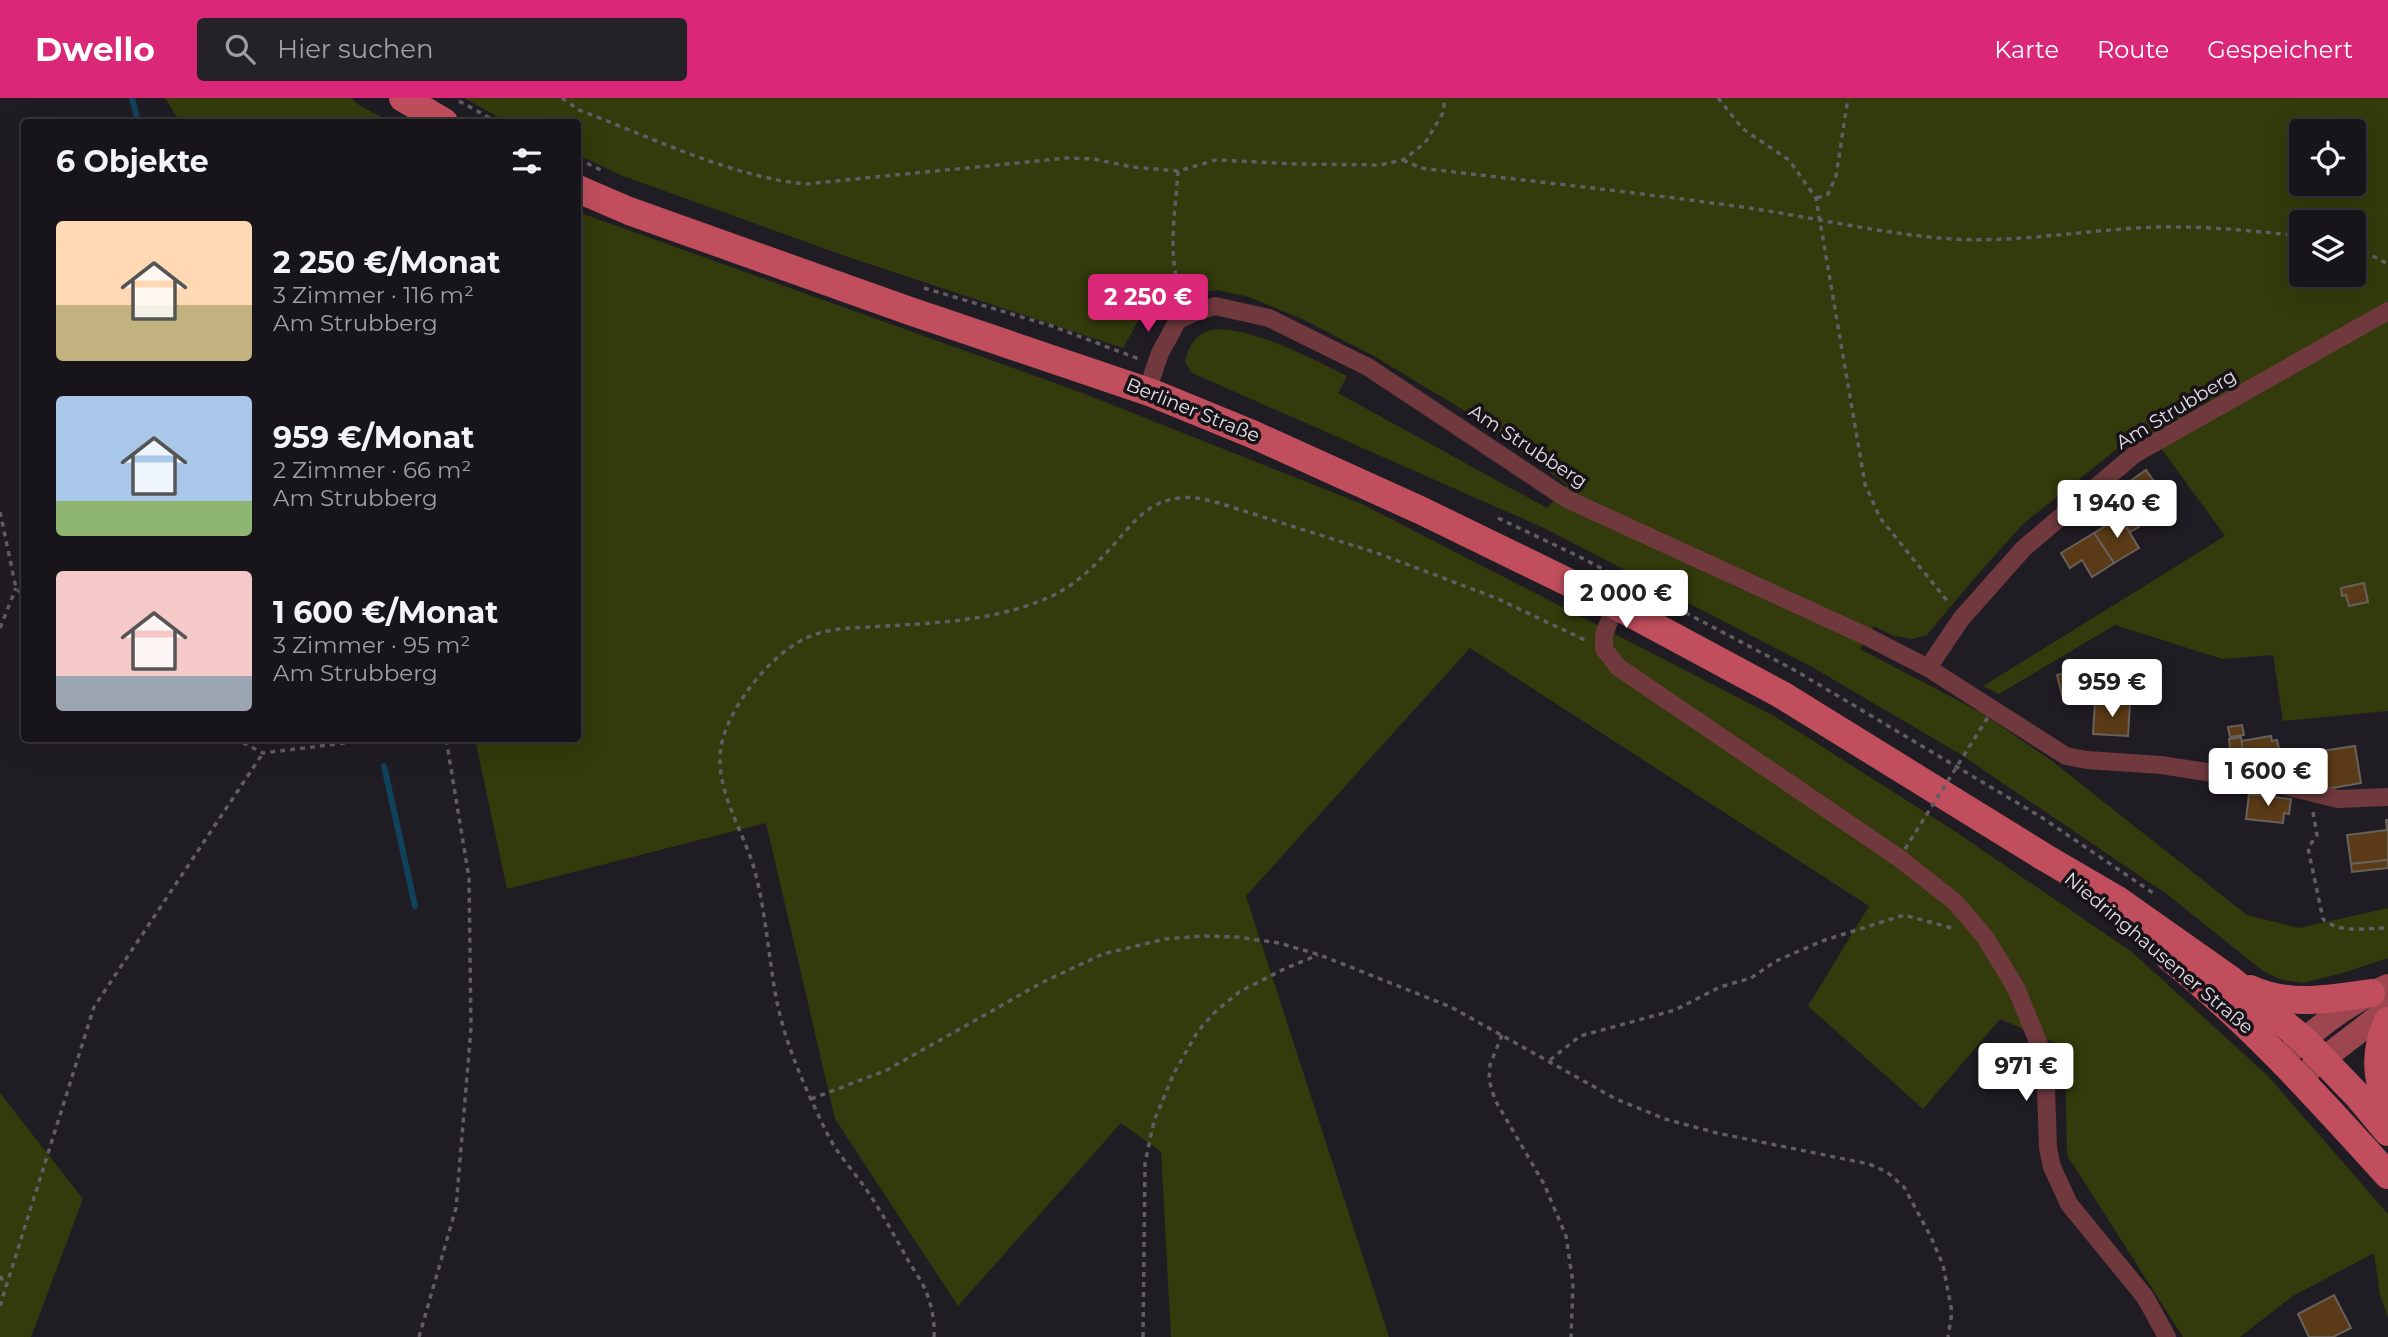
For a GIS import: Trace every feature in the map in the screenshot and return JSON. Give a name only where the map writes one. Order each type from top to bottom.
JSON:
[{"type":"main road","points":[[403,98],[439,119]]},
{"type":"main road","name":"Berliner Straße","points":[[581,190],[629,211],[907,310],[1151,378],[1252,434],[1420,510],[1615,605],[1782,695]]},
{"type":"main road","name":"Niedringhausener Straße","points":[[1782,695],[2116,899],[2231,981],[2313,1049],[2388,1132]]},
{"type":"main road","name":"Niedringhausener Straße","points":[[2044,857],[2193,976],[2291,1068],[2388,1174]]},
{"type":"main road","points":[[2231,981],[2262,994],[2291,1000],[2382,996]]},
{"type":"main road","points":[[2291,1068],[2313,1049],[2333,1017],[2382,996]]},
{"type":"main road","points":[[2388,1021],[2379,1040],[2378,1074],[2388,1105]]},
{"type":"street","name":"Am Strubberg","points":[[1193,313],[1215,306],[1269,318],[1368,367],[1567,499],[1868,637],[1928,668],[2066,756],[2161,765],[2265,781],[2338,799],[2388,797]]},
{"type":"street","name":"Am Strubberg","points":[[1928,668],[1961,619],[2024,548],[2135,454],[2388,311]]},
{"type":"street","points":[[1151,378],[1160,353],[1178,320],[1193,313]]},
{"type":"street","points":[[1615,605],[1604,635],[1604,649],[1618,667],[1899,858],[1955,902],[1985,937],[2016,988],[2045,1059],[2048,1147],[2052,1167],[2069,1204],[2145,1297],[2166,1337]]},
{"type":"path","points":[[454,98],[492,119]]},
{"type":"path","points":[[562,98],[579,110],[723,165],[779,182],[805,184],[1067,158],[1094,159],[1132,167],[1178,171],[1216,160],[1380,164],[1403,160],[1425,143],[1443,113],[1445,98]]},
{"type":"path","points":[[1718,98],[1743,128],[1789,160],[1816,198],[1864,484],[1880,518],[1961,619]]},
{"type":"path","points":[[1816,198],[1828,194],[1836,176],[1848,98]]},
{"type":"path","points":[[581,160],[612,175]]},
{"type":"path","points":[[1403,160],[1420,168],[1673,197],[1820,219],[1889,233],[1953,239],[2012,240],[2158,227],[2224,228],[2289,235]]},
{"type":"path","points":[[1178,171],[1174,258],[1180,290],[1193,313]]},
{"type":"path","points":[[2366,253],[2388,264]]},
{"type":"path","points":[[912,284],[1052,326],[1151,378]]},
{"type":"path","points":[[934,1337],[935,1327],[927,1293],[875,1202],[827,1135],[790,1051],[776,998],[766,919],[754,867],[723,784],[720,760],[724,737],[733,712],[773,661],[795,644],[816,634],[844,628],[964,621],[1009,611],[1054,595],[1080,578],[1135,519],[1150,507],[1181,497],[1222,504],[1377,552],[1496,598],[1604,649]]},
{"type":"path","points":[[0,512],[16,588],[21,593]]},
{"type":"path","points":[[0,628],[16,588]]},
{"type":"path","points":[[1905,849],[1988,716]]},
{"type":"path","points":[[242,742],[263,753],[353,742]]},
{"type":"path","points":[[419,1337],[456,1208],[471,1028],[469,878],[447,742]]},
{"type":"path","points":[[0,1306],[94,1007],[263,753]]},
{"type":"path","points":[[2310,793],[2317,835],[2308,848],[2323,919],[2331,926],[2353,929],[2388,928]]},
{"type":"path","points":[[1550,1060],[1580,1036],[1675,1010],[1720,988],[1751,978],[1776,961],[1822,941],[1904,915],[1985,937]]},
{"type":"path","points":[[811,1099],[887,1070],[1043,982],[1103,954],[1165,939],[1201,936],[1237,937],[1279,943],[1320,955],[1451,1007],[1616,1099],[1665,1119],[1717,1133],[1869,1164],[1887,1172],[1904,1187],[1943,1265],[1952,1312],[1948,1337]]},
{"type":"path","points":[[1143,1337],[1145,1163],[1154,1121],[1174,1073],[1198,1031],[1239,992],[1284,969],[1320,955]]},
{"type":"path","points":[[1502,1035],[1490,1065],[1489,1080],[1495,1100],[1544,1184],[1566,1236],[1573,1283],[1571,1337]]},
{"type":"path","points":[[0,1276],[6,1287]]},
{"type":"green space","points":[[165,98],[351,98],[385,119],[178,119]]},
{"type":"green space","points":[[464,98],[2388,98],[2388,711],[2283,721],[2273,655],[2222,659],[2115,625],[1999,694],[1983,686],[2225,536],[2147,429],[2127,441],[2023,524],[1927,635],[1912,639],[1894,636],[1874,626],[1860,649],[1982,713],[2052,761],[2247,915],[2299,928],[2388,908],[2388,958],[2303,983],[2282,980],[2263,971],[2168,895],[1960,754],[1812,667],[1544,528],[1192,373],[1185,362],[1193,342],[1211,330],[1225,329],[1261,338],[1347,376],[1338,393],[1547,508],[1567,485],[1460,408],[1374,356],[1302,319],[1249,297],[1217,290],[1171,297],[1143,312],[1123,348],[845,256],[623,176],[581,156],[581,119],[502,119]]},
{"type":"green space","points":[[581,213],[1080,392],[1362,504],[1774,716],[1950,828],[2132,952],[2268,1076],[2388,1214],[2388,1318],[2380,1295],[2374,1253],[2293,1296],[2240,1337],[2183,1337],[2067,1155],[2065,1047],[2000,1019],[1923,1109],[1808,1006],[1869,906],[1470,648],[1246,896],[1389,1337],[1171,1337],[1161,1152],[1121,1123],[958,1306],[835,1119],[766,823],[507,889],[476,742],[581,742]]},
{"type":"green space","points":[[0,1093],[83,1199],[31,1337],[0,1337]]},
{"type":"building","points":[[2146,470],[2156,484],[2139,496],[2129,482]]},
{"type":"building","points":[[2131,514],[2139,527],[2130,532],[2122,520]]},
{"type":"building","points":[[2120,517],[2139,548],[2114,563],[2094,533]]},
{"type":"building","points":[[2094,533],[2114,563],[2092,577],[2082,560],[2070,568],[2061,553]]},
{"type":"building","points":[[2364,583],[2368,602],[2349,606],[2346,595],[2342,596],[2341,588]]},
{"type":"building","points":[[2079,669],[2084,690],[2062,695],[2057,675]]},
{"type":"building","points":[[2095,702],[2130,704],[2128,736],[2093,734]]},
{"type":"building","points":[[2242,725],[2244,735],[2230,737],[2228,727]]},
{"type":"building","points":[[2271,736],[2272,741],[2277,740],[2279,749],[2273,750],[2275,762],[2245,765],[2241,741]]},
{"type":"building","points":[[2241,737],[2243,754],[2231,755],[2229,739]]},
{"type":"building","points":[[2355,746],[2361,783],[2327,789],[2325,777],[2318,778],[2316,768],[2324,767],[2321,751]]},
{"type":"building","points":[[2249,794],[2291,799],[2289,814],[2284,813],[2283,823],[2246,819]]},
{"type":"building","points":[[2388,820],[2388,860],[2351,864],[2347,835],[2387,830]]},
{"type":"building","points":[[2388,860],[2388,868],[2352,872],[2351,864]]},
{"type":"building","points":[[2334,1295],[2351,1328],[2333,1337],[2309,1337],[2298,1314]]},
{"type":"waterway","points":[[132,98],[137,119]]},
{"type":"waterway","points":[[384,766],[415,906]]}]
